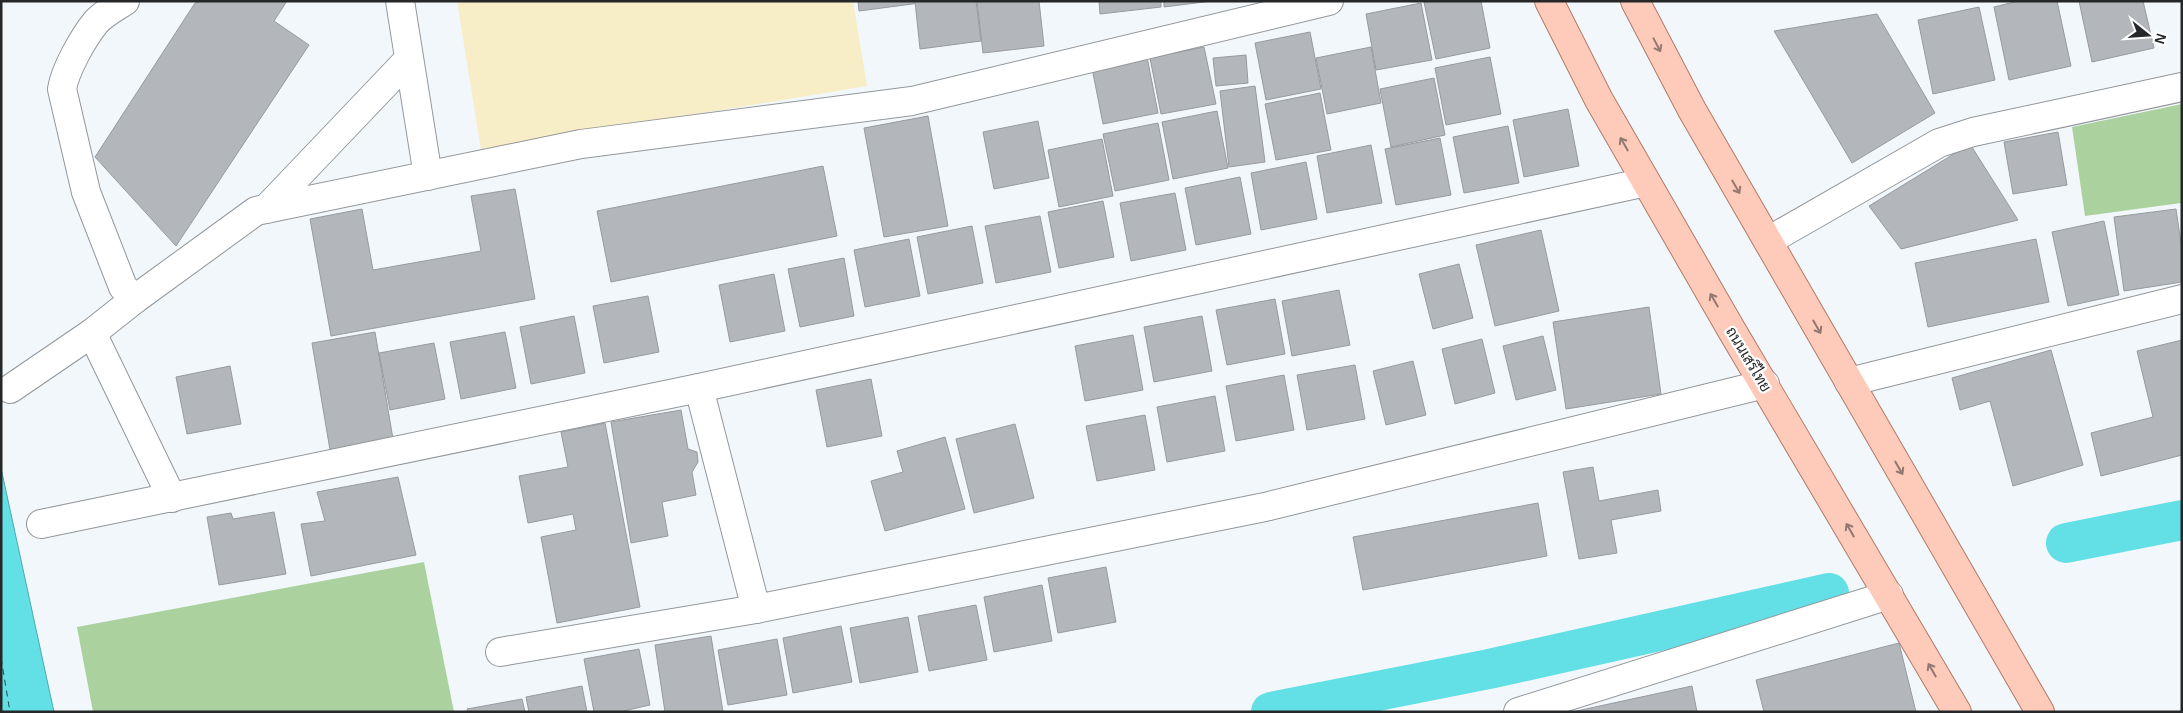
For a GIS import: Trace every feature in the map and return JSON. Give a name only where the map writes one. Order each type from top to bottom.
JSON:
[{"type":"main road","name":"ถนนเสรีไทย","points":[[1549,1],[1594,92],[1957,712]]},
{"type":"main road","points":[[1635,1],[1692,110],[2040,712]]},
{"type":"street","points":[[125,1],[94,12],[64,77],[62,90],[86,192],[123,287],[135,299]]},
{"type":"street","points":[[400,1],[428,176]]},
{"type":"street","points":[[10,389],[92,333],[135,299],[256,211],[582,144],[912,101],[1329,1]]},
{"type":"street","points":[[266,209],[408,60]]},
{"type":"street","points":[[1768,242],[1939,143],[1990,128],[2182,87]]},
{"type":"street","points":[[41,524],[699,388],[1646,182]]},
{"type":"street","points":[[1849,382],[2182,299]]},
{"type":"street","points":[[92,333],[172,498]]},
{"type":"street","points":[[500,652],[756,609],[1265,507],[1764,384]]},
{"type":"street","points":[[699,388],[756,609]]},
{"type":"street","points":[[1518,712],[1889,595]]},
{"type":"green space","points":[[2182,104],[2182,205],[2181,203],[2085,216],[2072,127]]},
{"type":"green space","points":[[424,562],[454,712],[93,712],[77,627]]},
{"type":"sand","points":[[457,1],[853,1],[867,86],[481,150]]},
{"type":"water","points":[[1,468],[54,712],[1,712]]},
{"type":"building","points":[[201,1],[287,1],[274,21],[309,45],[176,246],[95,157],[195,3]]},
{"type":"building","points":[[858,1],[919,1],[920,3],[859,11]]},
{"type":"building","points":[[915,1],[976,1],[981,41],[920,49]]},
{"type":"building","points":[[977,1],[1039,1],[1044,46],[983,53]]},
{"type":"building","points":[[1099,1],[1161,1],[1161,7],[1100,14]]},
{"type":"building","points":[[1164,1],[1212,1],[1164,7]]},
{"type":"building","points":[[1481,1],[1490,48],[1436,59],[1424,2]]},
{"type":"building","points":[[2018,1],[2057,1],[2071,66],[2009,80],[1994,7]]},
{"type":"building","points":[[2079,1],[2143,1],[2154,48],[2092,62]]},
{"type":"building","points":[[1421,3],[1432,60],[1376,70],[1366,14]]},
{"type":"building","points":[[1979,7],[1995,80],[1933,94],[1918,20]]},
{"type":"building","points":[[1877,14],[1935,113],[1852,163],[1774,31]]},
{"type":"building","points":[[1310,32],[1321,89],[1266,100],[1255,43]]},
{"type":"building","points":[[1204,47],[1216,104],[1161,114],[1150,58]]},
{"type":"building","points":[[1371,47],[1381,103],[1327,114],[1316,58]]},
{"type":"building","points":[[1246,55],[1248,83],[1216,86],[1213,58]]},
{"type":"building","points":[[1147,57],[1158,113],[1103,124],[1092,68]]},
{"type":"building","points":[[1490,57],[1501,114],[1446,125],[1435,68]]},
{"type":"building","points":[[1434,78],[1445,135],[1391,147],[1380,89]]},
{"type":"building","points":[[1255,86],[1265,162],[1229,167],[1220,91]]},
{"type":"building","points":[[1320,93],[1331,150],[1276,160],[1265,104]]},
{"type":"building","points":[[1568,109],[1579,166],[1524,177],[1513,120]]},
{"type":"building","points":[[1217,111],[1228,168],[1173,179],[1162,122]]},
{"type":"building","points":[[928,116],[948,226],[884,237],[864,128]]},
{"type":"building","points":[[1038,121],[1049,178],[994,189],[983,132]]},
{"type":"building","points":[[1158,123],[1169,180],[1115,191],[1103,134]]},
{"type":"building","points":[[1508,126],[1519,183],[1464,193],[1453,137]]},
{"type":"building","points":[[2058,132],[2067,185],[2013,194],[2004,142]]},
{"type":"building","points":[[1440,138],[1451,195],[1396,205],[1385,149]]},
{"type":"building","points":[[1102,139],[1113,196],[1059,207],[1048,150]]},
{"type":"building","points":[[1970,144],[2018,220],[1901,249],[1869,206]]},
{"type":"building","points":[[1371,145],[1382,203],[1327,213],[1317,156]]},
{"type":"building","points":[[1306,162],[1317,219],[1261,230],[1251,173]]},
{"type":"building","points":[[823,166],[837,236],[611,282],[597,211]]},
{"type":"building","points":[[1240,177],[1251,234],[1196,245],[1185,188]]},
{"type":"building","points":[[515,189],[535,299],[331,336],[310,219],[362,209],[373,270],[481,251],[471,196]]},
{"type":"building","points":[[1175,193],[1186,250],[1131,261],[1120,203]]},
{"type":"building","points":[[1103,201],[1114,257],[1059,268],[1048,212]]},
{"type":"building","points":[[2176,209],[2182,250],[2182,282],[2124,291],[2114,217]]},
{"type":"building","points":[[1040,216],[1051,272],[996,283],[985,226]]},
{"type":"building","points":[[2104,221],[2119,295],[2068,306],[2052,232]]},
{"type":"building","points":[[972,226],[983,283],[928,294],[917,237]]},
{"type":"building","points":[[1541,230],[1559,311],[1495,326],[1476,245]]},
{"type":"building","points":[[909,239],[920,296],[865,307],[854,250]]},
{"type":"building","points":[[2036,239],[2049,302],[1928,327],[1915,263]]},
{"type":"building","points":[[844,258],[854,316],[800,327],[788,269]]},
{"type":"building","points":[[1459,264],[1473,318],[1433,329],[1419,274]]},
{"type":"building","points":[[774,274],[785,331],[730,342],[719,285]]},
{"type":"building","points":[[1339,290],[1350,345],[1292,356],[1282,301]]},
{"type":"building","points":[[648,296],[659,352],[604,363],[593,306]]},
{"type":"building","points":[[1275,299],[1285,354],[1227,365],[1216,310]]},
{"type":"building","points":[[1649,307],[1661,394],[1566,409],[1553,322]]},
{"type":"building","points":[[574,316],[585,373],[531,384],[520,327]]},
{"type":"building","points":[[1202,316],[1212,371],[1154,382],[1144,327]]},
{"type":"building","points":[[375,332],[393,439],[330,450],[312,343]]},
{"type":"building","points":[[505,332],[516,388],[461,399],[450,342]]},
{"type":"building","points":[[1133,335],[1143,390],[1085,401],[1075,346]]},
{"type":"building","points":[[1543,336],[1556,390],[1516,400],[1503,346]]},
{"type":"building","points":[[1482,339],[1495,393],[1455,404],[1442,349]]},
{"type":"building","points":[[2182,340],[2182,455],[2101,476],[2091,433],[2153,417],[2137,351]]},
{"type":"building","points":[[434,343],[445,399],[390,410],[379,353]]},
{"type":"building","points":[[2051,350],[2083,465],[2013,486],[1990,401],[1960,410],[1952,378]]},
{"type":"building","points":[[1413,361],[1426,415],[1386,425],[1373,371]]},
{"type":"building","points":[[1355,365],[1365,419],[1307,430],[1297,375]]},
{"type":"building","points":[[230,366],[241,424],[187,434],[176,377]]},
{"type":"building","points":[[1284,375],[1294,430],[1236,441],[1226,386]]},
{"type":"building","points":[[871,379],[882,436],[827,447],[816,390]]},
{"type":"building","points":[[1215,396],[1225,451],[1167,462],[1157,407]]},
{"type":"building","points":[[681,410],[688,449],[697,452],[698,462],[692,472],[696,495],[662,502],[668,536],[631,543],[611,422]]},
{"type":"building","points":[[1145,415],[1155,470],[1097,481],[1086,426]]},
{"type":"building","points":[[605,423],[640,607],[557,623],[541,537],[576,530],[573,514],[528,523],[519,476],[568,467],[561,432]]},
{"type":"building","points":[[1015,424],[1034,498],[974,513],[956,439]]},
{"type":"building","points":[[945,437],[965,509],[885,531],[871,481],[903,472],[897,451]]},
{"type":"building","points":[[1593,467],[1599,501],[1658,490],[1661,511],[1611,520],[1617,553],[1579,559],[1563,472]]},
{"type":"building","points":[[398,477],[416,555],[311,576],[301,524],[325,521],[317,492]]},
{"type":"building","points":[[1538,503],[1547,556],[1363,590],[1353,537]]},
{"type":"building","points":[[274,512],[286,574],[219,585],[207,517],[231,513],[233,519]]},
{"type":"building","points":[[1106,567],[1116,622],[1058,633],[1048,578]]},
{"type":"building","points":[[1042,585],[1052,641],[994,652],[984,597]]},
{"type":"building","points":[[976,605],[987,660],[929,671],[918,616]]},
{"type":"building","points":[[908,617],[918,672],[860,683],[850,628]]},
{"type":"building","points":[[841,626],[852,682],[793,693],[783,638]]},
{"type":"building","points":[[711,636],[723,712],[665,712],[655,645]]},
{"type":"building","points":[[777,639],[787,695],[728,705],[718,650]]},
{"type":"building","points":[[1899,643],[1916,712],[1764,712],[1756,680]]},
{"type":"building","points":[[639,649],[650,705],[619,712],[594,712],[584,659]]},
{"type":"building","points":[[582,686],[587,712],[529,712],[526,697]]},
{"type":"building","points":[[1692,686],[1697,712],[1572,712]]},
{"type":"building","points":[[522,699],[525,712],[468,712],[467,709]]},
{"type":"waterway","points":[[2066,543],[2182,520]]},
{"type":"waterway","points":[[1271,712],[1489,669],[1829,593]]},
{"type":"ferry route","points":[[1,658],[10,712]]}]
